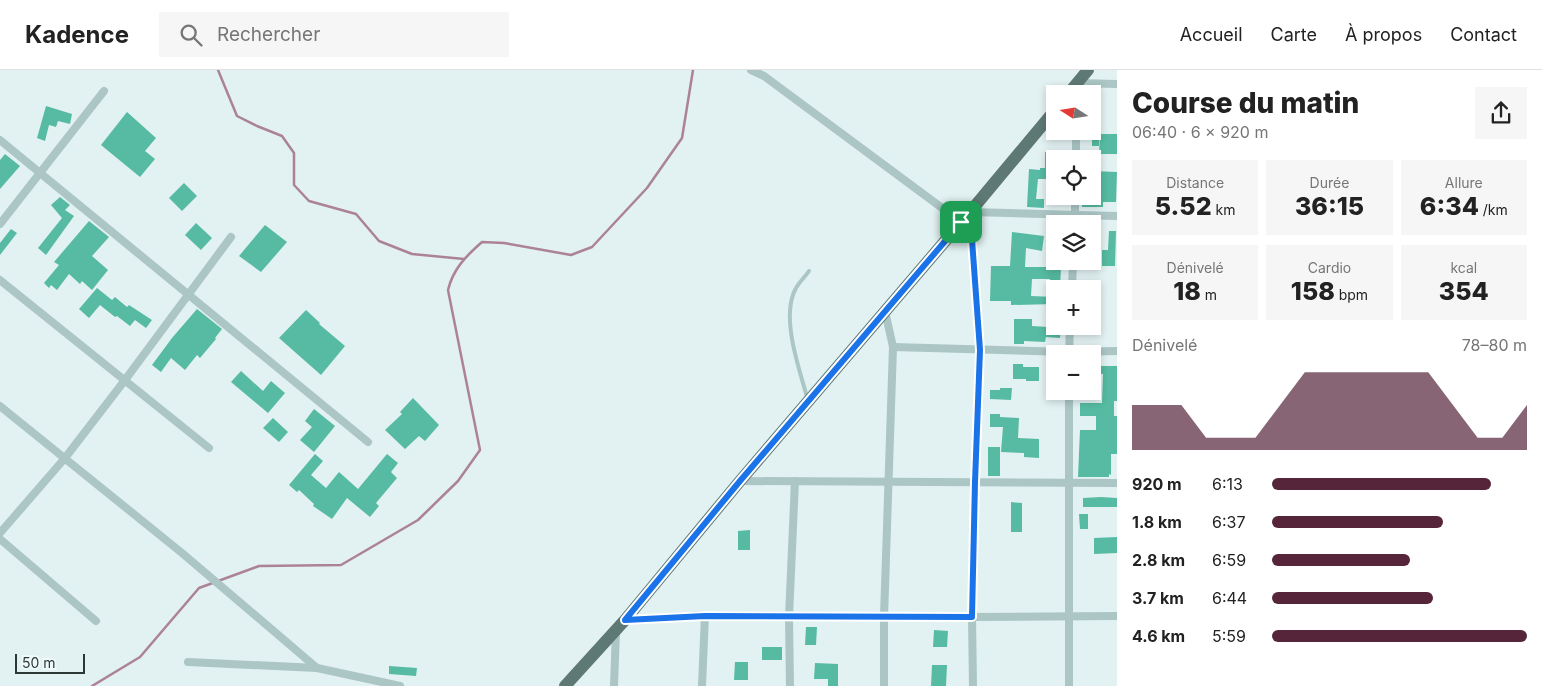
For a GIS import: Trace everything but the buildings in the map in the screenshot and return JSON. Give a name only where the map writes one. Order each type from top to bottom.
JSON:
[{"type":"main road","points":[[1079,85],[1088,70]]},
{"type":"main road","points":[[565,686],[625,620],[740,481],[1046,121]]},
{"type":"street","points":[[751,70],[764,76],[961,222]]},
{"type":"street","points":[[1101,86],[1117,84]]},
{"type":"street","points":[[0,224],[104,91]]},
{"type":"street","points":[[0,140],[368,442]]},
{"type":"street","points":[[973,686],[972,617],[980,350],[970,212],[1075,215],[1075,205]]},
{"type":"street","points":[[1101,216],[1117,216]]},
{"type":"street","points":[[0,533],[64,458],[125,380],[231,237]]},
{"type":"street","points":[[0,280],[209,448]]},
{"type":"street","points":[[884,686],[884,617],[893,347],[885,311]]},
{"type":"street","points":[[893,347],[1046,352]]},
{"type":"street","points":[[1101,352],[1117,351]]},
{"type":"street","points":[[1069,400],[1069,686]]},
{"type":"street","points":[[0,406],[182,553],[317,668]]},
{"type":"street","points":[[740,481],[1117,483]]},
{"type":"street","points":[[790,686],[789,617],[795,481]]},
{"type":"street","points":[[0,539],[96,621]]},
{"type":"street","points":[[625,620],[705,616],[1117,616]]},
{"type":"street","points":[[702,686],[705,616]]},
{"type":"street","points":[[614,686],[616,630]]},
{"type":"street","points":[[188,662],[317,668],[400,686]]},
{"type":"lane","points":[[808,402],[793,346],[790,313],[794,290],[809,271]]},
{"type":"waterway","points":[[218,70],[237,116],[282,136],[294,153],[294,185],[309,201],[356,214],[379,241],[412,254],[464,259]]},
{"type":"waterway","points":[[92,686],[140,657],[199,588],[259,566],[341,565],[418,520],[458,481],[480,450],[448,290],[457,269],[482,242],[504,243],[571,255],[592,247],[647,188],[682,138],[693,70]]},
{"type":"route","points":[[970,212],[980,350],[972,617],[705,616],[625,620],[740,481],[961,222],[970,212]]}]
